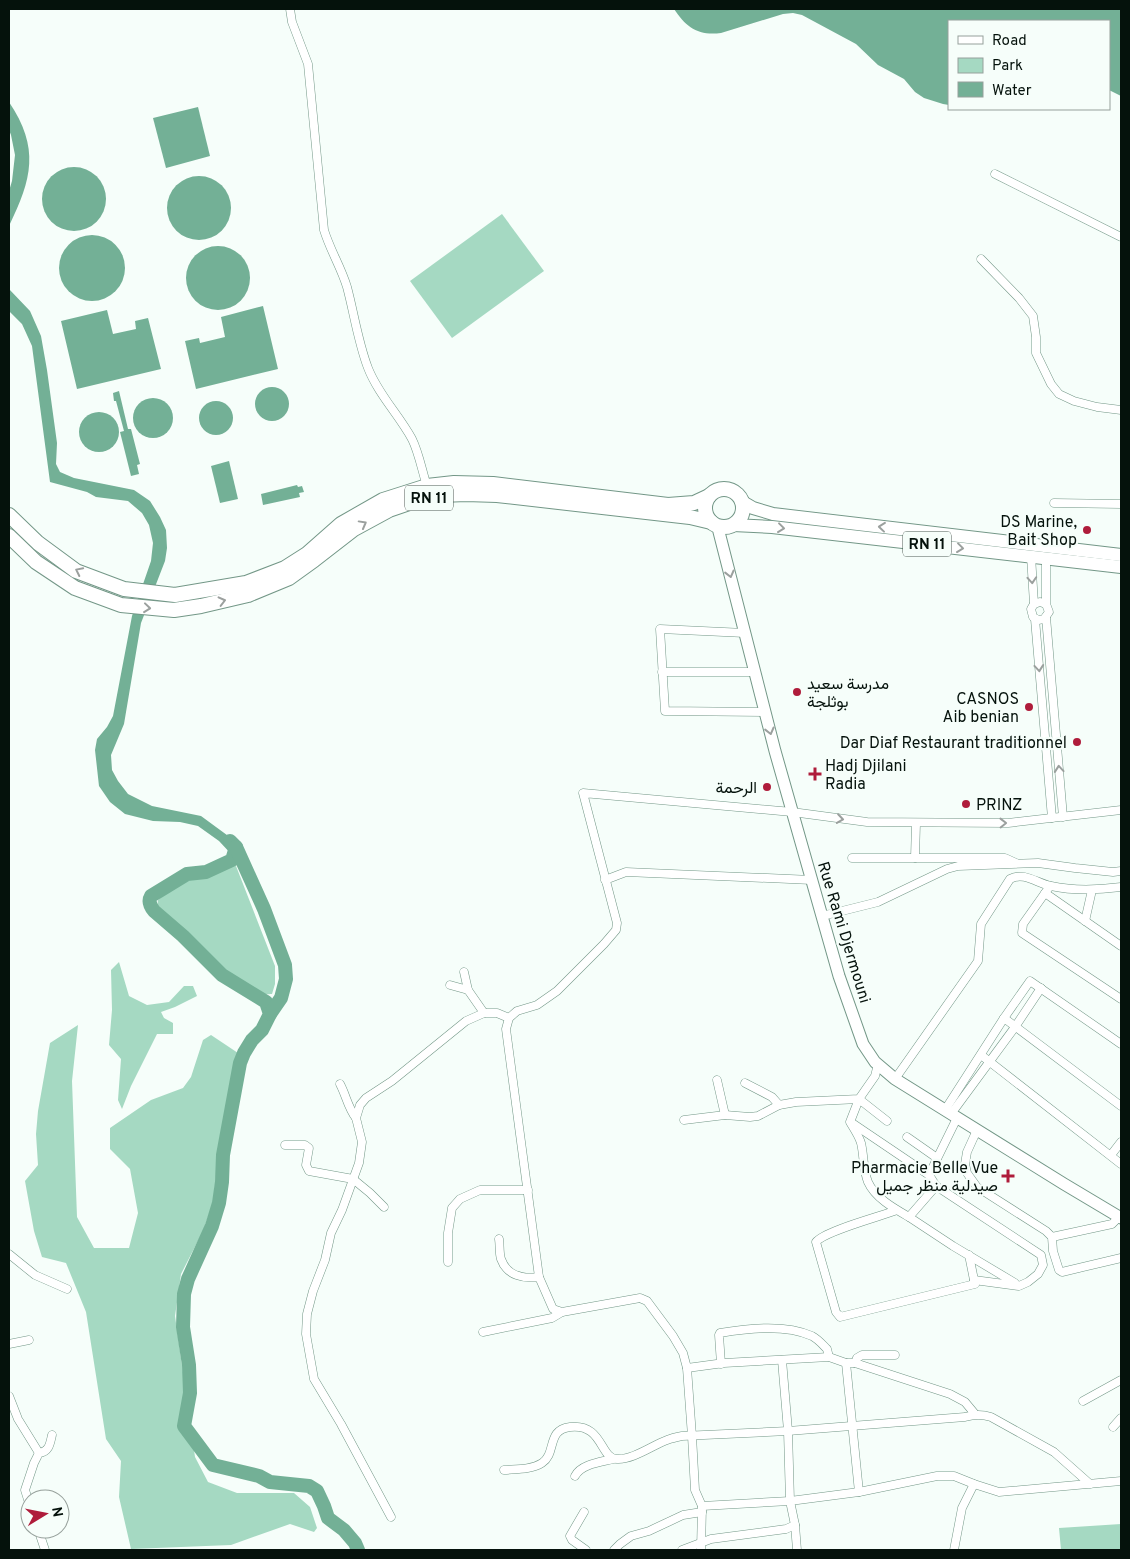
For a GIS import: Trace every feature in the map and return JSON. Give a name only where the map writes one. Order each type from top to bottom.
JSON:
[{"type":"highway","name":"RN 11","points":[[9,515],[38,543],[76,571],[124,589],[175,595],[246,583],[285,568],[307,554],[341,524],[383,500],[427,486],[454,483],[493,484],[668,504],[694,503],[709,496]]},
{"type":"highway","points":[[727,489],[733,491],[742,501],[742,515],[738,521],[721,524],[707,517],[705,506],[709,496],[714,491],[727,489]]},
{"type":"highway","name":"RN 11","points":[[9,536],[36,562],[75,588],[121,605],[174,610],[248,595],[289,578],[354,529],[389,510],[418,500],[441,495],[497,495],[680,516],[721,524]]},
{"type":"main road","name":"RN 11","points":[[742,501],[753,508],[773,514],[1121,555]]},
{"type":"main road","name":"RN 11","points":[[721,524],[772,527],[1121,567]]},
{"type":"main road","name":"Rue Rami Djermouni","points":[[721,524],[719,532],[792,812],[839,976],[863,1044],[878,1064],[895,1079],[1120,1217]]},
{"type":"street","points":[[290,9],[292,22],[308,64],[324,230],[346,286],[368,369],[416,448],[427,486]]},
{"type":"street","points":[[995,174],[1121,237]]},
{"type":"street","points":[[982,258],[1033,316],[1036,353],[1050,384],[1059,394],[1089,405],[1121,410]]},
{"type":"street","points":[[1054,503],[1121,504]]},
{"type":"street","points":[[1031,556],[1034,604],[1030,612],[1036,619],[1052,818]]},
{"type":"street","points":[[1046,558],[1046,604],[1049,609],[1046,618],[1063,817]]},
{"type":"street","points":[[1034,604],[1040,602],[1046,604]]},
{"type":"street","points":[[1036,619],[1046,618]]},
{"type":"street","points":[[745,633],[660,629],[665,711],[766,712]]},
{"type":"street","points":[[662,672],[755,672]]},
{"type":"street","points":[[1047,758],[1056,738]]},
{"type":"street","points":[[562,1312],[553,1309],[539,1277],[506,1030],[509,1018],[517,1011],[537,1004],[558,991],[616,930],[617,924],[583,793],[792,812],[867,822],[1008,823],[1121,810]]},
{"type":"street","points":[[915,858],[916,823]]},
{"type":"street","points":[[852,858],[1005,858],[1019,864]]},
{"type":"street","points":[[822,916],[878,902],[947,869],[958,866],[1038,863],[1114,872],[1121,871]]},
{"type":"street","points":[[605,880],[626,872],[812,880]]},
{"type":"street","points":[[895,1079],[978,961],[981,924],[1010,879],[1015,876],[1026,877],[1047,889],[1085,921],[1121,946]]},
{"type":"street","points":[[1047,889],[1092,890],[1121,887]]},
{"type":"street","points":[[1047,889],[1023,924],[1022,933],[1121,999]]},
{"type":"street","points":[[1085,921],[1092,890]]},
{"type":"street","points":[[464,972],[468,990],[484,1013]]},
{"type":"street","points":[[929,1175],[937,1158],[951,1114],[981,1055],[1030,981],[1121,1044]]},
{"type":"street","points":[[450,985],[468,990]]},
{"type":"street","points":[[951,1114],[1041,988]]},
{"type":"street","points":[[356,1118],[360,1105],[366,1098],[392,1081],[466,1022],[484,1013],[497,1014],[509,1018]]},
{"type":"street","points":[[1004,1018],[1121,1106]]},
{"type":"street","points":[[981,1055],[1121,1164]]},
{"type":"street","points":[[878,1064],[875,1076],[858,1099],[850,1122],[861,1142],[867,1180],[873,1190],[897,1210],[1019,1286]]},
{"type":"street","points":[[717,1080],[725,1115]]},
{"type":"street","points":[[745,1082],[772,1096],[779,1105]]},
{"type":"street","points":[[340,1084],[356,1118],[362,1142],[353,1180],[331,1233],[325,1260],[313,1291],[307,1314],[306,1334],[314,1379],[341,1424],[391,1518]]},
{"type":"street","points":[[684,1120],[725,1115],[750,1117],[758,1116],[779,1105],[796,1102],[858,1099],[887,1121]]},
{"type":"street","points":[[850,1122],[929,1175],[936,1186],[1041,1255],[1043,1265],[1038,1274],[1019,1286],[974,1280]]},
{"type":"street","points":[[977,1130],[967,1152],[965,1164],[967,1173],[977,1187],[1046,1231],[1052,1237],[1053,1251],[1058,1270],[1062,1272],[1121,1258]]},
{"type":"street","points":[[907,1137],[937,1158]]},
{"type":"street","points":[[1111,1155],[1121,1142]]},
{"type":"street","points":[[285,1145],[306,1145],[309,1148],[306,1165],[309,1171],[353,1180],[384,1207]]},
{"type":"street","points":[[909,1217],[936,1186]]},
{"type":"street","points":[[448,1262],[448,1233],[452,1208],[460,1199],[480,1190],[528,1190]]},
{"type":"street","points":[[897,1210],[836,1231],[819,1238],[816,1242],[837,1316],[840,1317],[975,1284],[969,1255]]},
{"type":"street","points":[[1052,1237],[1112,1224],[1120,1217]]},
{"type":"street","points":[[499,1239],[501,1260],[509,1271],[516,1276],[539,1277]]},
{"type":"street","points":[[9,1254],[35,1275],[67,1289]]},
{"type":"street","points":[[484,1332],[552,1318],[562,1312],[640,1298],[647,1301],[683,1353],[692,1436],[695,1490],[702,1509],[701,1546]]},
{"type":"street","points":[[721,1364],[719,1335],[720,1333],[735,1330],[782,1329],[797,1331],[814,1337],[827,1349],[829,1357]]},
{"type":"street","points":[[9,1344],[29,1340]]},
{"type":"street","points":[[855,1364],[857,1358],[862,1355],[895,1355]]},
{"type":"street","points":[[686,1368],[829,1357],[950,1394],[965,1402],[975,1414]]},
{"type":"street","points":[[782,1360],[788,1431],[790,1501],[795,1525],[797,1550]]},
{"type":"street","points":[[846,1363],[859,1492]]},
{"type":"street","points":[[1082,1401],[1121,1380]]},
{"type":"street","points":[[9,1396],[18,1419],[39,1454]]},
{"type":"street","points":[[504,1470],[534,1466],[542,1463],[546,1459],[556,1434],[561,1429],[571,1427],[583,1427],[591,1431],[608,1454],[618,1460],[682,1436],[788,1431],[983,1414],[1054,1452],[1090,1484]]},
{"type":"street","points":[[1113,1427],[1121,1418]]},
{"type":"street","points":[[25,1489],[34,1463],[39,1454],[45,1452],[50,1447],[52,1435]]},
{"type":"street","points":[[575,1476],[583,1468],[613,1458]]},
{"type":"street","points":[[614,1550],[631,1536],[649,1531],[683,1515],[702,1509],[790,1501],[859,1492],[937,1476],[954,1476],[999,1492],[1121,1482]]},
{"type":"street","points":[[954,1550],[962,1508],[974,1484]]},
{"type":"street","points":[[584,1512],[570,1536],[572,1540],[586,1550]]},
{"type":"street","points":[[682,1550],[701,1546],[711,1539],[786,1529],[795,1525]]},
{"type":"green space","points":[[502,214],[544,271],[452,338],[410,281]]},
{"type":"green space","points":[[232,863],[236,866],[275,966],[275,984],[272,994],[249,989],[237,982],[157,909],[158,900],[188,876],[209,874]]},
{"type":"green space","points":[[119,962],[129,996],[147,1005],[169,1002],[184,986],[193,986],[197,996],[161,1012],[164,1018],[173,1023],[173,1034],[157,1034],[131,1086],[122,1109],[118,1100],[121,1059],[109,1045],[112,1010],[111,970]]},
{"type":"green space","points":[[78,1025],[72,1081],[77,1217],[94,1248],[129,1248],[138,1213],[130,1169],[110,1149],[110,1128],[151,1100],[183,1088],[191,1077],[203,1040],[211,1035],[238,1053],[219,1149],[213,1203],[203,1231],[181,1274],[175,1316],[195,1457],[208,1482],[237,1493],[294,1493],[310,1507],[317,1528],[314,1532],[290,1524],[231,1545],[131,1549],[119,1497],[121,1461],[106,1439],[86,1312],[66,1263],[42,1257],[34,1231],[25,1181],[38,1165],[36,1134],[38,1111],[50,1043]]},
{"type":"green space","points":[[1121,1524],[1121,1550],[1061,1550],[1059,1528]]},
{"type":"water","points":[[674,9],[1121,9],[1121,96],[1110,90],[1110,20],[948,20],[948,105],[924,98],[915,92],[904,79],[878,65],[856,44],[802,15],[793,13],[783,14],[713,34],[693,29],[683,21]]},
{"type":"water","points":[[9,102],[25,134],[29,149],[29,164],[23,193],[9,226],[9,191],[15,155],[9,130]]},
{"type":"water","points":[[198,107],[210,156],[166,168],[153,118]]},
{"type":"water","points":[[68,167],[80,167],[97,176],[104,187],[106,199],[104,211],[97,222],[80,231],[68,231],[56,226],[47,217],[42,205],[42,193],[47,181],[56,172]]},
{"type":"water","points":[[193,176],[205,176],[222,185],[229,196],[231,208],[229,220],[222,231],[205,240],[193,240],[181,235],[172,226],[167,214],[167,202],[172,190],[181,181]]},
{"type":"water","points":[[92,235],[104,238],[115,245],[122,256],[125,268],[122,280],[115,291],[104,298],[92,301],[80,298],[69,291],[62,280],[59,268],[62,256],[69,245],[80,238]]},
{"type":"water","points":[[218,246],[236,252],[244,260],[250,278],[244,296],[236,304],[218,310],[200,304],[192,296],[186,278],[192,260],[200,252]]},
{"type":"water","points":[[9,289],[30,311],[41,336],[57,443],[56,464],[60,472],[74,478],[134,490],[150,501],[166,530],[167,548],[165,561],[141,623],[124,724],[111,755],[112,770],[128,794],[152,806],[201,816],[233,840],[235,847],[233,856],[219,841],[198,826],[180,822],[153,821],[125,814],[110,802],[99,786],[95,750],[97,739],[113,716],[132,616],[151,561],[153,543],[149,525],[142,513],[128,501],[96,497],[87,492],[50,482],[32,346],[22,324],[9,311]]},
{"type":"water","points":[[263,306],[278,369],[196,389],[185,341],[199,338],[200,343],[225,337],[221,317]]},
{"type":"water","points":[[107,310],[113,334],[136,329],[135,321],[148,318],[161,369],[77,389],[61,321]]},
{"type":"water","points":[[272,387],[284,392],[289,404],[284,416],[272,421],[260,416],[255,404],[260,392]]},
{"type":"water","points":[[119,391],[128,429],[131,429],[140,464],[137,465],[139,474],[131,476],[120,432],[124,431],[116,401],[114,401],[113,393]]},
{"type":"water","points":[[153,398],[167,404],[173,418],[167,432],[153,438],[139,432],[133,418],[139,404]]},
{"type":"water","points":[[216,401],[223,402],[228,406],[232,411],[232,425],[228,430],[223,434],[216,435],[209,434],[204,430],[200,425],[199,418],[200,411],[204,406],[209,402]]},
{"type":"water","points":[[99,412],[113,418],[119,432],[113,446],[99,452],[85,446],[79,432],[85,418]]},
{"type":"water","points":[[229,461],[238,499],[220,503],[211,466]]},
{"type":"water","points":[[297,485],[298,487],[302,486],[304,492],[299,493],[300,497],[263,505],[261,494]]},
{"type":"waterway","points":[[230,841],[236,847],[232,860],[206,872],[187,874],[151,896],[150,900],[154,911],[183,936],[222,975],[266,1002],[270,1014],[262,1030],[252,1040],[244,1053],[240,1063],[223,1155],[219,1203],[212,1226],[188,1279],[184,1294],[183,1327],[189,1365],[190,1393],[184,1426],[213,1465],[259,1476],[270,1482],[309,1486],[317,1491],[328,1518],[344,1530],[355,1543],[358,1550]]},
{"type":"waterway","points":[[236,847],[264,909],[285,965],[286,979],[281,998],[270,1014]]},
{"type":"place","name":"DS Marine, Bait Shop","points":[[1087,530]]},
{"type":"place","name":"مدرسة سعيد بوثلجة","points":[[797,692]]},
{"type":"place","name":"CASNOS Aib benian","points":[[1029,707]]},
{"type":"place","name":"Dar Diaf Restaurant traditionnel","points":[[1077,742]]},
{"type":"place","name":"Hadj Djilani Radia","points":[[815,774]]},
{"type":"place","name":"الرحمة","points":[[767,787]]},
{"type":"place","name":"PRINZ","points":[[966,804]]},
{"type":"place","name":"Pharmacie Belle Vue صيدلية منظر جميل","points":[[1008,1176]]}]
